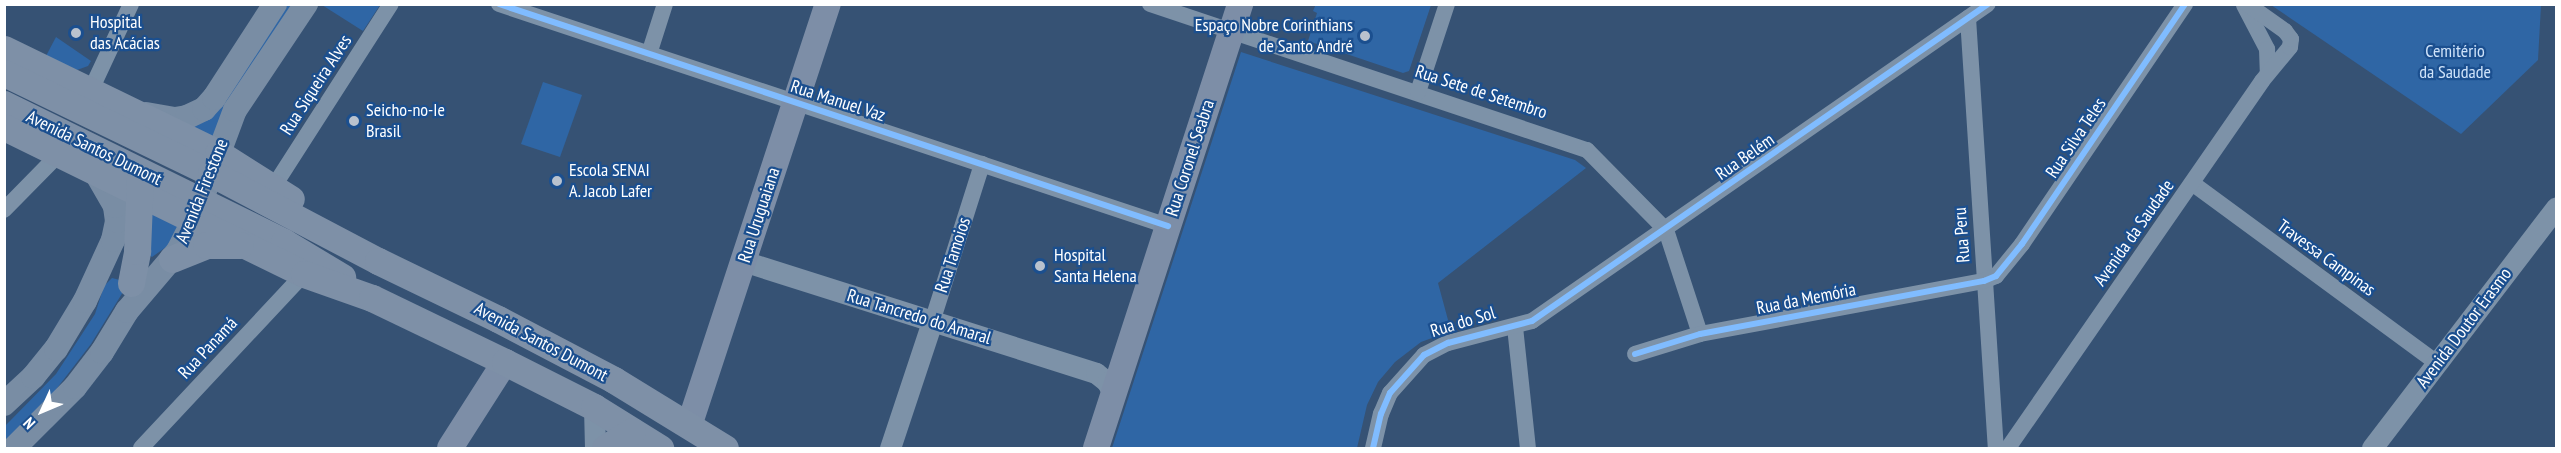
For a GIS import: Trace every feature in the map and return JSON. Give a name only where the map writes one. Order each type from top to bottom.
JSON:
[{"type":"highway","name":"Avenida Santos Dumont","points":[[4,49],[90,92],[127,122]]},
{"type":"highway","name":"Avenida Santos Dumont","points":[[4,73],[127,122],[214,163],[274,186],[351,246]]},
{"type":"highway","name":"Avenida Santos Dumont","points":[[4,104],[139,182],[197,210],[314,258],[372,298]]},
{"type":"highway","points":[[127,122],[139,182],[137,250],[131,284]]},
{"type":"highway","name":"Avenida Santos Dumont","points":[[4,127],[95,172],[139,182]]},
{"type":"highway","name":"Avenida Santos Dumont","points":[[214,163],[351,246],[593,369],[686,437],[725,448]]},
{"type":"highway","name":"Avenida Santos Dumont","points":[[197,210],[243,245],[304,274],[372,298],[505,362],[594,407],[660,448]]},
{"type":"highway","points":[[172,259],[206,245],[243,245]]},
{"type":"highway","points":[[505,362],[522,344],[535,339]]},
{"type":"highway","points":[[593,369],[594,407]]},
{"type":"highway","points":[[605,448],[632,431]]},
{"type":"main road","points":[[127,122],[187,117],[204,109],[214,98],[275,4]]},
{"type":"main road","name":"Avenida Firestone","points":[[14,448],[90,370],[127,311],[172,259],[197,210],[235,110],[306,4]]},
{"type":"main road","name":"Rua Uruguaiana","points":[[686,437],[828,4]]},
{"type":"main road","name":"Rua Coronel Seabra","points":[[1096,448],[1240,4]]},
{"type":"main road","points":[[4,404],[49,359],[71,327],[113,240],[117,221],[115,206],[95,172]]},
{"type":"main road","points":[[96,279],[112,272],[123,276],[131,284],[127,311]]},
{"type":"main road","points":[[450,448],[505,362]]},
{"type":"street","points":[[90,92],[131,4]]},
{"type":"street","name":"Rua Siqueira Alves","points":[[274,186],[391,4]]},
{"type":"street","name":"Rua Manuel Vaz","points":[[499,4],[543,11],[649,54],[1168,226]]},
{"type":"street","points":[[649,54],[665,4]]},
{"type":"street","name":"Rua Sete de Setembro","points":[[1150,4],[1587,150],[1666,230],[1700,334]]},
{"type":"street","points":[[1418,92],[1447,4]]},
{"type":"street","name":"Rua Belém","points":[[1515,327],[1532,321],[1666,230],[1988,4]]},
{"type":"street","name":"Rua Silva Teles","points":[[1984,281],[2001,272],[2022,244],[2185,4]]},
{"type":"street","points":[[2245,4],[2285,31],[2289,46],[2277,54],[2267,49]]},
{"type":"street","points":[[2245,4],[2267,49],[2268,74]]},
{"type":"street","name":"Rua Peru","points":[[1968,18],[1996,448]]},
{"type":"street","name":"Avenida da Saudade","points":[[2008,448],[2289,46]]},
{"type":"street","points":[[4,210],[60,154]]},
{"type":"street","name":"Rua Tamoios","points":[[890,448],[982,164]]},
{"type":"street","name":"Travessa Campinas","points":[[2193,183],[2437,363]]},
{"type":"street","name":"Avenida Doutor Erasmo","points":[[2372,448],[2556,207]]},
{"type":"street","name":"Rua Tancredo do Amaral","points":[[743,261],[1096,373]]},
{"type":"street","name":"Rua Panamá","points":[[141,448],[304,274]]},
{"type":"street","name":"Rua da Memória","points":[[1635,354],[1700,334],[1984,281]]},
{"type":"street","points":[[1515,327],[1528,448]]},
{"type":"street","name":"Rua do Sol","points":[[1373,448],[1381,414],[1390,393],[1424,355],[1448,343],[1515,327]]},
{"type":"street","points":[[1096,373],[1112,370],[1126,356]]},
{"type":"street","points":[[1096,373],[1107,382],[1113,394]]},
{"type":"street","points":[[594,407],[595,448]]},
{"type":"green space","name":"Espaço Nobre Corinthians de Santo André","points":[[1316,4],[1431,5],[1409,71],[1403,73],[1308,41],[1317,13],[1313,11]]},
{"type":"green space","points":[[286,5],[296,5],[213,142],[182,124]]},
{"type":"green space","points":[[322,5],[380,5],[363,31]]},
{"type":"green space","name":"Cemitério da Saudade","points":[[2271,5],[2541,5],[2538,60],[2461,134]]},
{"type":"green space","points":[[56,37],[91,61],[88,66],[77,70],[46,56]]},
{"type":"green space","points":[[1241,52],[1575,160],[1586,168],[1438,283],[1451,331],[1421,342],[1395,362],[1378,382],[1367,405],[1357,448],[1112,448]]},
{"type":"green space","points":[[543,82],[582,95],[560,157],[521,144]]},
{"type":"green space","points":[[149,210],[182,224],[169,245],[152,257],[149,255]]},
{"type":"green space","points":[[112,278],[120,280],[123,292],[91,344],[54,392],[5,441],[5,426],[56,374],[95,314],[104,286]]},
{"type":"cycle path","points":[[499,4],[1168,226]]},
{"type":"cycle path","points":[[1373,448],[1381,414],[1390,393],[1424,355],[1448,343],[1532,321],[1988,4]]},
{"type":"cycle path","points":[[1635,354],[1700,334],[1984,281],[1996,276],[2022,244],[2185,4]]},
{"type":"place","name":"Hospital das Acácias","points":[[76,33]]},
{"type":"place","name":"Espaço Nobre Corinthians de Santo André","points":[[1365,36]]},
{"type":"place","name":"Seicho-no-Ie Brasil","points":[[354,121]]},
{"type":"place","name":"Escola SENAI A. Jacob Lafer","points":[[557,181]]},
{"type":"place","name":"Hospital Santa Helena","points":[[1040,266]]}]
